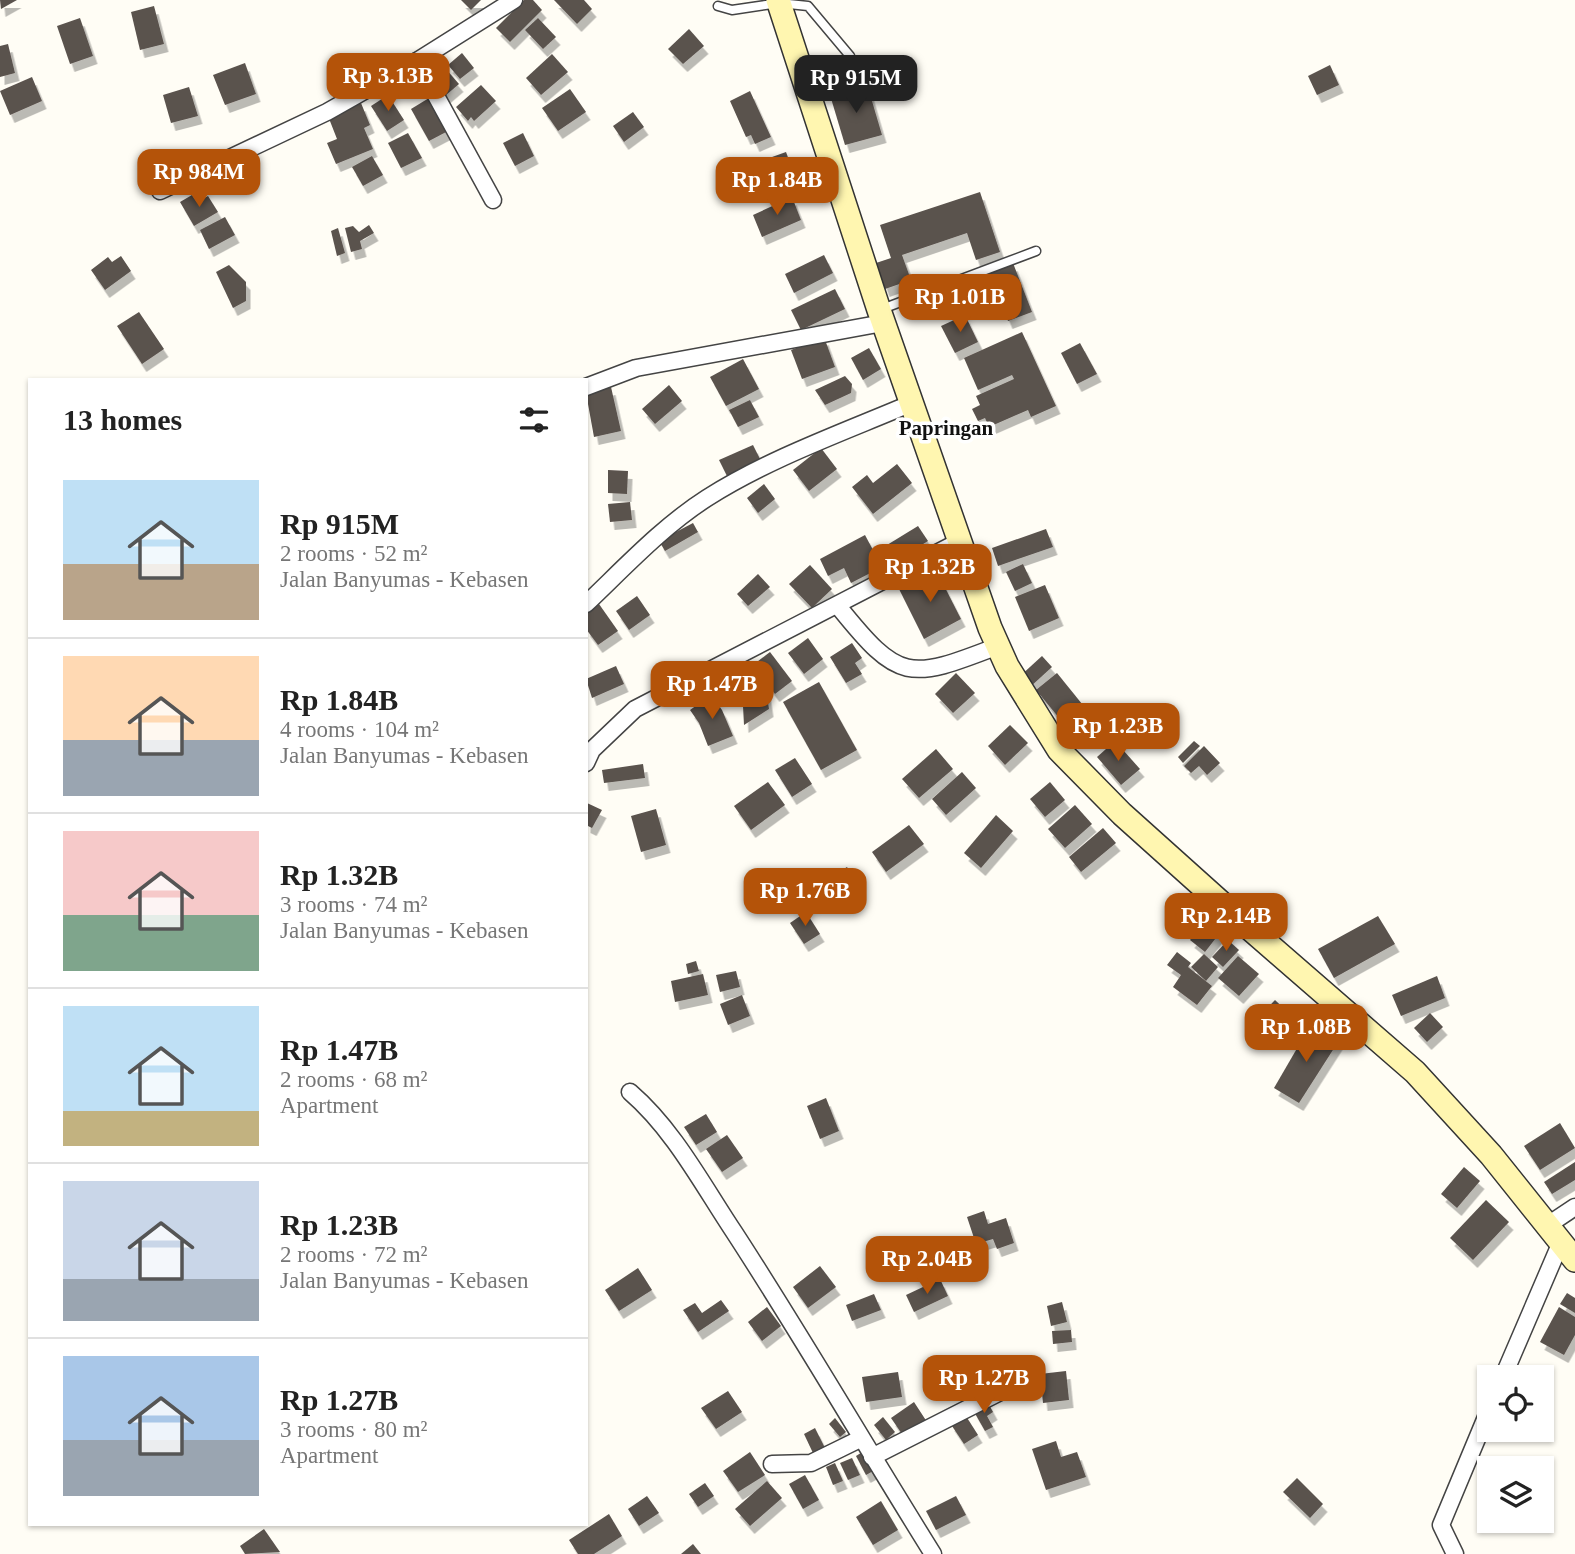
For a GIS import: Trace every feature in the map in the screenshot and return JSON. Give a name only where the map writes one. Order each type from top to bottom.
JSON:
[{"type":"main road","points":[[778,1],[881,316],[998,646],[1059,750],[1122,814],[1415,1072],[1491,1155],[1561,1243]]},
{"type":"street","points":[[160,191],[327,112],[417,61],[514,0]]},
{"type":"street","points":[[417,61],[493,200]]},
{"type":"street","points":[[588,386],[636,368],[881,316]]},
{"type":"street","points":[[588,602],[649,545],[706,498],[780,460],[912,403]]},
{"type":"street","points":[[588,759],[592,750],[635,709],[960,541]]},
{"type":"street","points":[[838,606],[872,648],[907,670],[938,668],[998,646]]},
{"type":"street","points":[[630,1091],[652,1111],[672,1137],[800,1337],[860,1439],[933,1554]]},
{"type":"street","points":[[1508,1365],[1575,1207]]},
{"type":"street","points":[[872,1457],[1002,1391]]},
{"type":"street","points":[[772,1464],[811,1463],[860,1439]]},
{"type":"street","points":[[1455,1554],[1441,1525],[1477,1439]]},
{"type":"lane","points":[[718,6],[732,10],[778,1],[808,6],[850,56]]},
{"type":"lane","points":[[881,316],[1036,251]]},
{"type":"building","points":[[0,0],[17,0],[1,9]]},
{"type":"building","points":[[461,0],[481,0],[471,10]]},
{"type":"building","points":[[524,0],[533,0],[542,10],[510,42],[496,28]]},
{"type":"building","points":[[554,0],[584,0],[592,9],[577,24]]},
{"type":"building","points":[[154,6],[164,44],[140,50],[131,12]]},
{"type":"building","points":[[80,18],[93,56],[70,64],[57,26]]},
{"type":"building","points":[[538,18],[556,37],[543,49],[525,30]]},
{"type":"building","points":[[689,29],[704,46],[683,64],[668,49]]},
{"type":"building","points":[[8,44],[15,73],[0,77],[0,46]]},
{"type":"building","points":[[462,53],[474,68],[460,79],[448,65]]},
{"type":"building","points":[[552,54],[568,72],[541,95],[526,78]]},
{"type":"building","points":[[439,61],[459,84],[445,96],[426,72]]},
{"type":"building","points":[[245,63],[256,94],[225,105],[213,75]]},
{"type":"building","points":[[1330,65],[1339,85],[1317,95],[1308,76]]},
{"type":"building","points":[[32,77],[42,101],[10,115],[0,91]]},
{"type":"building","points":[[867,84],[882,135],[845,145],[830,95]]},
{"type":"building","points":[[481,85],[496,101],[474,121],[471,117],[468,121],[456,107]]},
{"type":"building","points":[[189,87],[198,116],[171,123],[163,95]]},
{"type":"building","points":[[570,89],[586,112],[558,131],[542,108]]},
{"type":"building","points":[[750,91],[771,137],[755,144],[751,135],[746,137],[730,101]]},
{"type":"building","points":[[388,95],[404,120],[387,131],[371,106]]},
{"type":"building","points":[[429,98],[448,131],[429,141],[411,109]]},
{"type":"building","points":[[361,103],[370,125],[364,128],[373,149],[336,164],[327,143],[337,139],[328,116]]},
{"type":"building","points":[[633,112],[644,127],[624,142],[613,126]]},
{"type":"building","points":[[408,133],[422,158],[401,168],[388,143]]},
{"type":"building","points":[[523,133],[534,156],[515,166],[503,143]]},
{"type":"building","points":[[786,152],[793,171],[740,189],[733,171]]},
{"type":"building","points":[[372,156],[383,175],[363,186],[352,167]]},
{"type":"building","points":[[980,192],[1000,252],[976,260],[967,233],[902,255],[911,280],[885,289],[876,263],[891,258],[880,225]]},
{"type":"building","points":[[192,195],[197,202],[208,196],[218,212],[194,226],[180,202]]},
{"type":"building","points":[[792,197],[801,220],[762,237],[753,215]]},
{"type":"building","points":[[225,217],[235,235],[209,249],[200,230]]},
{"type":"building","points":[[369,225],[374,233],[360,241],[362,249],[351,252],[345,228],[353,226],[359,232]]},
{"type":"building","points":[[338,228],[345,253],[337,256],[331,231]]},
{"type":"building","points":[[824,255],[833,273],[794,293],[785,274]]},
{"type":"building","points":[[121,256],[131,271],[105,290],[91,270],[108,257],[112,262]]},
{"type":"building","points":[[1013,263],[1032,312],[1008,321],[1002,306],[992,310],[979,276]]},
{"type":"building","points":[[229,265],[246,282],[246,301],[233,308],[216,272]]},
{"type":"building","points":[[835,289],[845,309],[801,330],[791,310]]},
{"type":"building","points":[[139,312],[164,349],[142,364],[117,326]]},
{"type":"building","points":[[965,315],[978,342],[955,353],[941,326]]},
{"type":"building","points":[[1022,332],[1056,406],[1031,417],[1028,410],[989,427],[985,418],[978,421],[972,409],[980,405],[976,396],[1014,379],[1012,375],[978,390],[964,358]]},
{"type":"building","points":[[824,337],[835,367],[802,379],[791,350]]},
{"type":"building","points":[[1080,343],[1097,374],[1077,384],[1061,353]]},
{"type":"building","points":[[869,348],[881,369],[863,380],[851,358]]},
{"type":"building","points":[[743,359],[759,389],[726,406],[710,377]]},
{"type":"building","points":[[845,376],[852,384],[851,393],[825,405],[815,390]]},
{"type":"building","points":[[669,385],[682,401],[655,424],[642,409]]},
{"type":"building","points":[[611,387],[621,431],[594,437],[588,393]]},
{"type":"building","points":[[750,400],[759,417],[738,427],[729,410]]},
{"type":"building","points":[[753,445],[762,463],[728,478],[719,460]]},
{"type":"building","points":[[821,448],[837,469],[809,491],[793,470]]},
{"type":"building","points":[[897,464],[912,483],[873,514],[852,487],[867,475],[873,483]]},
{"type":"building","points":[[608,470],[628,471],[627,494],[608,493]]},
{"type":"building","points":[[764,484],[775,499],[758,513],[747,498]]},
{"type":"building","points":[[630,502],[632,520],[610,522],[608,504]]},
{"type":"building","points":[[693,523],[698,532],[665,551],[659,541]]},
{"type":"building","points":[[918,526],[928,541],[897,560],[887,545]]},
{"type":"building","points":[[1046,529],[1053,547],[998,566],[992,548]]},
{"type":"building","points":[[865,535],[882,567],[851,583],[844,568],[828,576],[820,559]]},
{"type":"building","points":[[1023,564],[1032,583],[1015,591],[1006,572]]},
{"type":"building","points":[[810,565],[832,589],[812,608],[789,584]]},
{"type":"building","points":[[936,570],[961,619],[924,639],[899,589]]},
{"type":"building","points":[[758,574],[770,587],[748,606],[737,594]]},
{"type":"building","points":[[1045,585],[1059,618],[1029,631],[1015,597]]},
{"type":"building","points":[[637,596],[650,615],[629,630],[616,611]]},
{"type":"building","points":[[599,604],[618,631],[598,645],[588,632],[588,612]]},
{"type":"building","points":[[808,638],[823,659],[804,674],[788,653]]},
{"type":"building","points":[[852,643],[862,658],[855,663],[862,674],[846,683],[830,657]]},
{"type":"building","points":[[770,652],[792,681],[775,694],[753,665]]},
{"type":"building","points":[[1042,656],[1052,667],[1029,688],[1019,677]]},
{"type":"building","points":[[616,666],[624,684],[592,698],[588,678]]},
{"type":"building","points":[[956,673],[975,693],[953,713],[935,694]]},
{"type":"building","points":[[1057,673],[1095,720],[1074,736],[1036,690]]},
{"type":"building","points":[[759,678],[766,689],[769,709],[744,725],[743,706],[736,694]]},
{"type":"building","points":[[819,682],[857,750],[821,770],[783,702]]},
{"type":"building","points":[[711,695],[722,710],[733,736],[708,746],[699,723],[690,710]]},
{"type":"building","points":[[1010,725],[1028,743],[1005,765],[988,746]]},
{"type":"building","points":[[1115,741],[1140,769],[1121,785],[1097,757]]},
{"type":"building","points":[[1194,741],[1200,746],[1183,763],[1178,757]]},
{"type":"building","points":[[1204,746],[1220,763],[1207,775],[1199,766],[1191,773],[1184,766]]},
{"type":"building","points":[[936,749],[953,769],[919,798],[902,779]]},
{"type":"building","points":[[795,758],[812,784],[792,797],[775,770]]},
{"type":"building","points":[[643,764],[645,778],[604,783],[602,770]]},
{"type":"building","points":[[962,772],[976,788],[946,815],[932,799]]},
{"type":"building","points":[[768,782],[785,805],[751,830],[734,806]]},
{"type":"building","points":[[1050,782],[1065,800],[1045,817],[1030,799]]},
{"type":"building","points":[[588,803],[602,810],[592,828],[588,826]]},
{"type":"building","points":[[1075,805],[1092,824],[1065,848],[1048,829]]},
{"type":"building","points":[[656,809],[666,845],[641,852],[631,816]]},
{"type":"building","points":[[996,815],[1013,831],[981,868],[964,853]]},
{"type":"building","points":[[909,825],[924,844],[886,872],[872,852]]},
{"type":"building","points":[[1103,828],[1116,843],[1081,872],[1069,857]]},
{"type":"building","points":[[847,867],[858,886],[845,894],[834,875]]},
{"type":"building","points":[[833,877],[843,895],[832,901],[821,883]]},
{"type":"building","points":[[806,912],[820,934],[804,944],[790,923]]},
{"type":"building","points":[[1378,916],[1395,944],[1334,978],[1318,949]]},
{"type":"building","points":[[1204,923],[1219,934],[1205,952],[1190,940]]},
{"type":"building","points":[[1228,940],[1239,950],[1223,967],[1212,957]]},
{"type":"building","points":[[1177,952],[1191,963],[1188,967],[1212,986],[1197,1005],[1173,987],[1181,975],[1167,965]]},
{"type":"building","points":[[1204,954],[1218,967],[1206,981],[1191,967]]},
{"type":"building","points":[[1238,956],[1259,974],[1239,996],[1218,978]]},
{"type":"building","points":[[696,961],[699,971],[688,974],[686,964]]},
{"type":"building","points":[[736,971],[740,987],[720,992],[716,975]]},
{"type":"building","points":[[703,974],[708,995],[675,1002],[671,981]]},
{"type":"building","points":[[1437,976],[1445,998],[1401,1016],[1392,995]]},
{"type":"building","points":[[742,995],[750,1016],[728,1025],[720,1004]]},
{"type":"building","points":[[1275,1000],[1291,1015],[1266,1041],[1250,1026]]},
{"type":"building","points":[[1430,1013],[1443,1027],[1427,1042],[1414,1028]]},
{"type":"building","points":[[1310,1026],[1338,1042],[1299,1103],[1274,1088]]},
{"type":"building","points":[[826,1098],[839,1131],[820,1139],[807,1106]]},
{"type":"building","points":[[706,1114],[717,1132],[696,1145],[684,1127]]},
{"type":"building","points":[[1560,1123],[1575,1148],[1540,1170],[1524,1146]]},
{"type":"building","points":[[727,1135],[743,1158],[722,1172],[706,1149]]},
{"type":"building","points":[[1575,1162],[1575,1180],[1552,1194],[1544,1182]]},
{"type":"building","points":[[1464,1167],[1480,1181],[1457,1208],[1441,1194]]},
{"type":"building","points":[[1486,1200],[1509,1222],[1473,1260],[1450,1238]]},
{"type":"building","points":[[984,1211],[988,1224],[1006,1218],[1014,1243],[997,1249],[993,1239],[976,1244],[967,1217]]},
{"type":"building","points":[[820,1266],[836,1287],[808,1308],[793,1287]]},
{"type":"building","points":[[638,1268],[652,1290],[619,1311],[605,1290]]},
{"type":"building","points":[[940,1279],[948,1296],[914,1312],[906,1295]]},
{"type":"building","points":[[1567,1293],[1575,1298],[1575,1313],[1560,1304]]},
{"type":"building","points":[[874,1294],[881,1310],[852,1321],[846,1305]]},
{"type":"building","points":[[721,1300],[729,1311],[698,1332],[683,1310],[695,1303],[702,1313]]},
{"type":"building","points":[[1062,1302],[1067,1322],[1051,1326],[1047,1306]]},
{"type":"building","points":[[767,1307],[781,1326],[762,1341],[748,1322]]},
{"type":"building","points":[[1559,1307],[1575,1317],[1575,1335],[1564,1355],[1540,1342]]},
{"type":"building","points":[[1071,1330],[1072,1342],[1053,1344],[1052,1331]]},
{"type":"building","points":[[1066,1371],[1069,1400],[1043,1403],[1040,1374]]},
{"type":"building","points":[[898,1372],[902,1397],[866,1402],[862,1377]]},
{"type":"building","points":[[728,1391],[742,1412],[716,1429],[701,1408]]},
{"type":"building","points":[[987,1401],[993,1412],[987,1416],[993,1427],[985,1431],[973,1410]]},
{"type":"building","points":[[914,1402],[927,1422],[915,1430],[913,1426],[902,1434],[891,1418]]},
{"type":"building","points":[[964,1413],[978,1435],[964,1444],[950,1423]]},
{"type":"building","points":[[883,1417],[895,1432],[886,1440],[874,1425]]},
{"type":"building","points":[[835,1418],[846,1432],[840,1437],[829,1424]]},
{"type":"building","points":[[815,1428],[825,1448],[813,1453],[804,1434]]},
{"type":"building","points":[[1056,1441],[1061,1457],[1077,1452],[1086,1477],[1046,1490],[1032,1449]]},
{"type":"building","points":[[864,1451],[875,1470],[866,1475],[856,1456]]},
{"type":"building","points":[[750,1452],[765,1475],[738,1492],[723,1471]]},
{"type":"building","points":[[852,1458],[860,1475],[848,1480],[840,1463]]},
{"type":"building","points":[[835,1463],[843,1481],[833,1485],[826,1467]]},
{"type":"building","points":[[805,1475],[819,1500],[803,1509],[789,1484]]},
{"type":"building","points":[[1297,1478],[1323,1504],[1310,1518],[1283,1492]]},
{"type":"building","points":[[767,1481],[782,1498],[750,1526],[735,1509]]},
{"type":"building","points":[[705,1483],[714,1496],[698,1507],[689,1494]]},
{"type":"building","points":[[647,1496],[659,1513],[639,1526],[628,1509]]},
{"type":"building","points":[[956,1496],[966,1515],[936,1530],[926,1511]]},
{"type":"building","points":[[881,1501],[898,1530],[873,1545],[856,1517]]},
{"type":"building","points":[[609,1514],[622,1536],[594,1554],[578,1554],[569,1540]]},
{"type":"building","points":[[264,1529],[280,1552],[245,1554],[240,1546]]},
{"type":"building","points":[[693,1544],[701,1554],[681,1554]]},
{"type":"district","name":"Papringan","points":[[946,428]]}]
